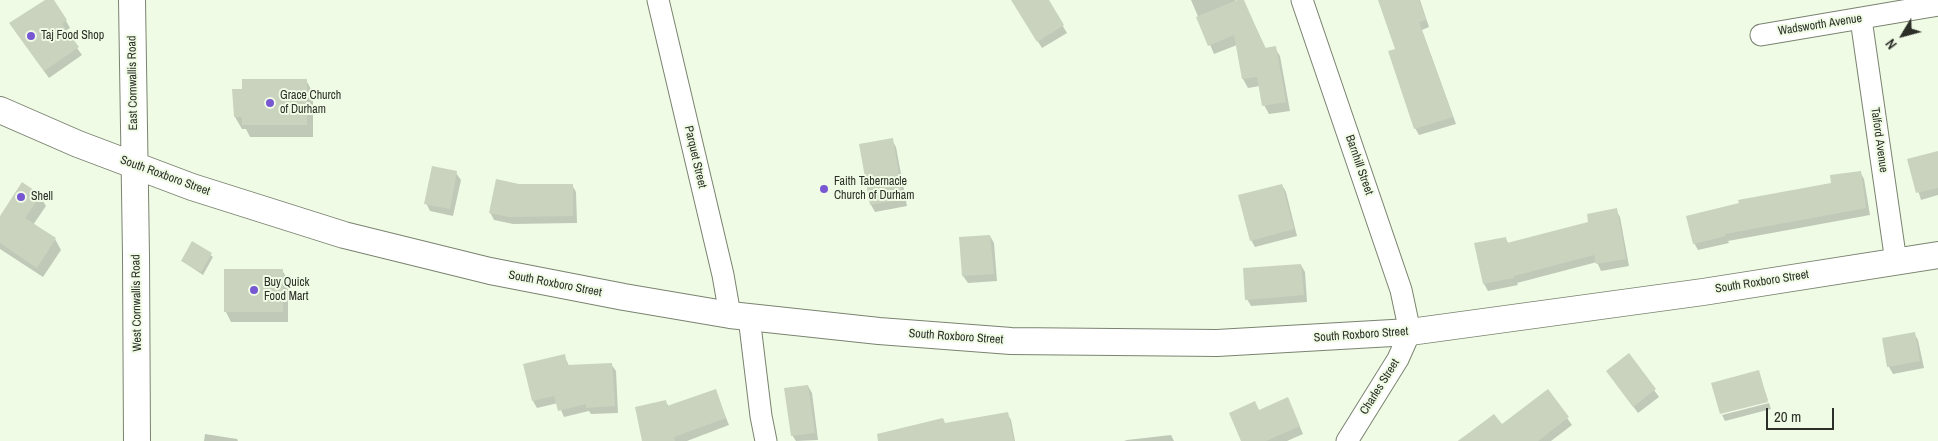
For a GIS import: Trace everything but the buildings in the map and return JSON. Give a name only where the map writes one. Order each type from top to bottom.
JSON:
[{"type":"street","name":"East Cornwallis Road","points":[[132,0],[135,165]]},
{"type":"street","name":"Parquet Street","points":[[658,0],[723,275],[740,316],[766,441]]},
{"type":"street","name":"Barnhill Street","points":[[1302,0],[1401,290],[1410,332]]},
{"type":"street","name":"Wadsworth Avenue","points":[[1761,35],[1938,5]]},
{"type":"street","name":"Talford Avenue","points":[[1861,19],[1896,262]]},
{"type":"street","name":"South Roxboro Street","points":[[0,110],[78,144],[192,187],[344,235],[500,273],[740,316],[879,331],[1011,341],[1123,344],[1263,342],[1410,332],[1694,293],[1938,255]]},
{"type":"street","name":"West Cornwallis Road","points":[[135,165],[137,441]]},
{"type":"street","name":"Charles Street","points":[[1347,441],[1398,359],[1410,332]]},
{"type":"place","name":"Taj Food Shop","points":[[31,36]]},
{"type":"place","name":"Grace Church of Durham","points":[[270,103]]},
{"type":"place","name":"Faith Tabernacle Church of Durham","points":[[824,189]]},
{"type":"place","name":"Shell","points":[[21,197]]},
{"type":"place","name":"Buy Quick Food Mart","points":[[254,290]]}]
